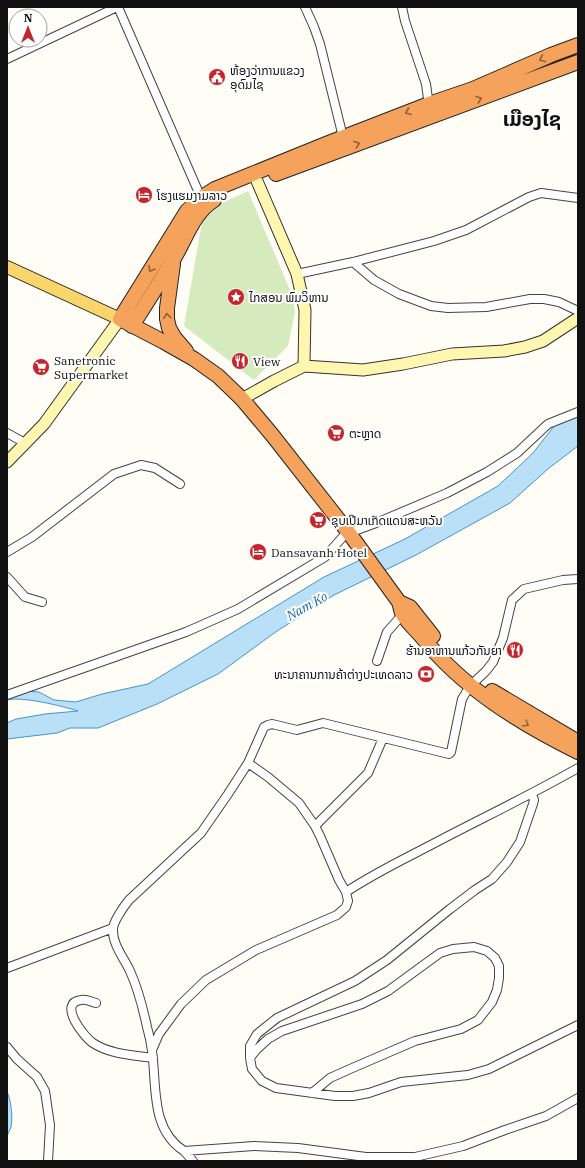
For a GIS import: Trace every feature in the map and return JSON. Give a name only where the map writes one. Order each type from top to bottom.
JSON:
[{"type":"highway","points":[[132,326],[174,259],[203,202],[216,189],[431,110],[473,89],[551,55],[578,45]]},
{"type":"highway","points":[[578,62],[343,137],[328,149],[257,181],[203,202],[187,211],[120,319],[164,342],[218,376],[274,436],[349,533],[398,603],[410,607],[440,646],[458,664],[473,683],[506,712],[537,731],[578,752]]},
{"type":"highway","points":[[174,259],[166,308],[167,319],[169,328],[174,337],[194,360]]},
{"type":"highway","points":[[473,683],[484,686],[578,742]]},
{"type":"main road","points":[[7,267],[120,319]]},
{"type":"street","points":[[7,59],[117,7],[203,202]]},
{"type":"street","points":[[305,7],[320,44],[343,137]]},
{"type":"street","points":[[402,7],[405,21],[426,84],[431,110]]},
{"type":"street","points":[[257,181],[297,274],[306,310],[304,366]]},
{"type":"street","points":[[297,274],[353,262],[434,241],[466,230],[541,193],[578,198]]},
{"type":"street","points":[[353,262],[374,280],[399,294],[431,306],[448,308],[486,307],[537,299],[559,302],[578,311]]},
{"type":"street","points":[[242,400],[274,381],[304,366],[363,370],[452,354],[504,351],[525,347],[543,341],[578,318]]},
{"type":"street","points":[[7,462],[44,424],[120,319]]},
{"type":"street","points":[[7,695],[186,632],[238,608],[325,557],[349,533],[434,498],[487,472],[517,452],[548,424],[578,412]]},
{"type":"street","points":[[7,433],[25,444]]},
{"type":"street","points":[[7,552],[32,537],[114,474],[141,465],[155,468],[180,484]]},
{"type":"street","points":[[7,577],[25,597],[42,602]]},
{"type":"street","points":[[193,1161],[184,1151],[169,1139],[159,1117],[152,1054],[143,1006],[130,972],[114,940],[112,928],[122,909],[129,900],[201,833],[248,763],[264,727],[268,725],[272,724],[297,730],[323,723],[449,754],[451,752],[462,698],[473,683],[493,662],[503,638],[512,600],[524,589],[563,580],[578,579]]},
{"type":"street","points":[[377,661],[398,603]]},
{"type":"street","points":[[315,826],[368,773],[383,738]]},
{"type":"street","points":[[152,1054],[159,1034],[181,1004],[206,980],[256,950],[337,915],[346,907],[348,901],[346,892],[339,880],[315,826],[299,804],[268,777],[248,763]]},
{"type":"street","points":[[346,892],[374,874],[483,817],[532,794],[578,768]]},
{"type":"street","points":[[532,794],[534,804],[520,842],[507,862],[492,879],[462,900],[387,960],[362,977],[277,1018],[257,1034],[250,1046],[252,1069],[262,1081],[276,1088],[335,1096],[353,1096],[369,1093],[401,1082],[468,1075],[488,1069],[578,1025]]},
{"type":"street","points":[[7,968],[112,928]]},
{"type":"street","points":[[250,1058],[268,1039],[282,1031],[362,1004],[388,991],[440,953],[453,949],[474,947],[487,951],[495,958],[498,966],[496,990],[492,1002],[478,1020],[461,1029],[415,1041],[350,1069],[330,1078],[312,1092]]},
{"type":"street","points":[[96,1003],[80,1000],[74,1002],[71,1011],[83,1034],[92,1043],[104,1049],[120,1053],[152,1054]]},
{"type":"street","points":[[7,1047],[17,1059],[37,1077],[45,1091],[50,1125],[48,1161]]},
{"type":"street","points":[[184,1151],[254,1146],[298,1148],[366,1157],[415,1157],[463,1146],[546,1116],[578,1098]]},
{"type":"green space","points":[[248,191],[292,295],[295,312],[288,346],[254,380],[184,326],[202,222],[220,204]]},
{"type":"water","name":"Nam Ko","points":[[578,408],[578,446],[549,468],[510,503],[416,555],[334,595],[277,631],[218,674],[157,704],[98,728],[70,728],[57,733],[7,739],[7,723],[16,719],[45,714],[78,711],[32,700],[7,700],[7,691],[39,692],[54,700],[76,702],[102,694],[148,684],[324,577],[405,539],[498,486],[533,453],[558,421]]},
{"type":"water","points":[[7,1092],[11,1104],[12,1119],[11,1127],[7,1136]]},
{"type":"place","name":"ຫ້ອງວ່າການແຂວງ ອຸດົມໄຊ","points":[[217,77]]},
{"type":"place","name":"ໂຮງແຮມງາມລາວ","points":[[144,195]]},
{"type":"place","name":"ໄກສອນ ພົມວິຫານ","points":[[236,297]]},
{"type":"place","name":"View","points":[[240,361]]},
{"type":"place","name":"Sanetronic Supermarket","points":[[41,367]]},
{"type":"place","name":"ຕະຫຼາດ","points":[[336,433]]},
{"type":"place","name":"ຊຸບເປີມາເກັດແດນສະຫວັນ","points":[[318,520]]},
{"type":"place","name":"Dansavanh Hotel","points":[[258,552]]},
{"type":"place","name":"ຮ້ານອາຫານແກ້ວກັນຍາ","points":[[515,650]]},
{"type":"place","name":"ທະນາຄານການຄ້າຕ່າງປະເທດລາວ","points":[[426,674]]},
{"type":"district","name":"ເມືອງໄຊ","points":[[532,118]]}]
